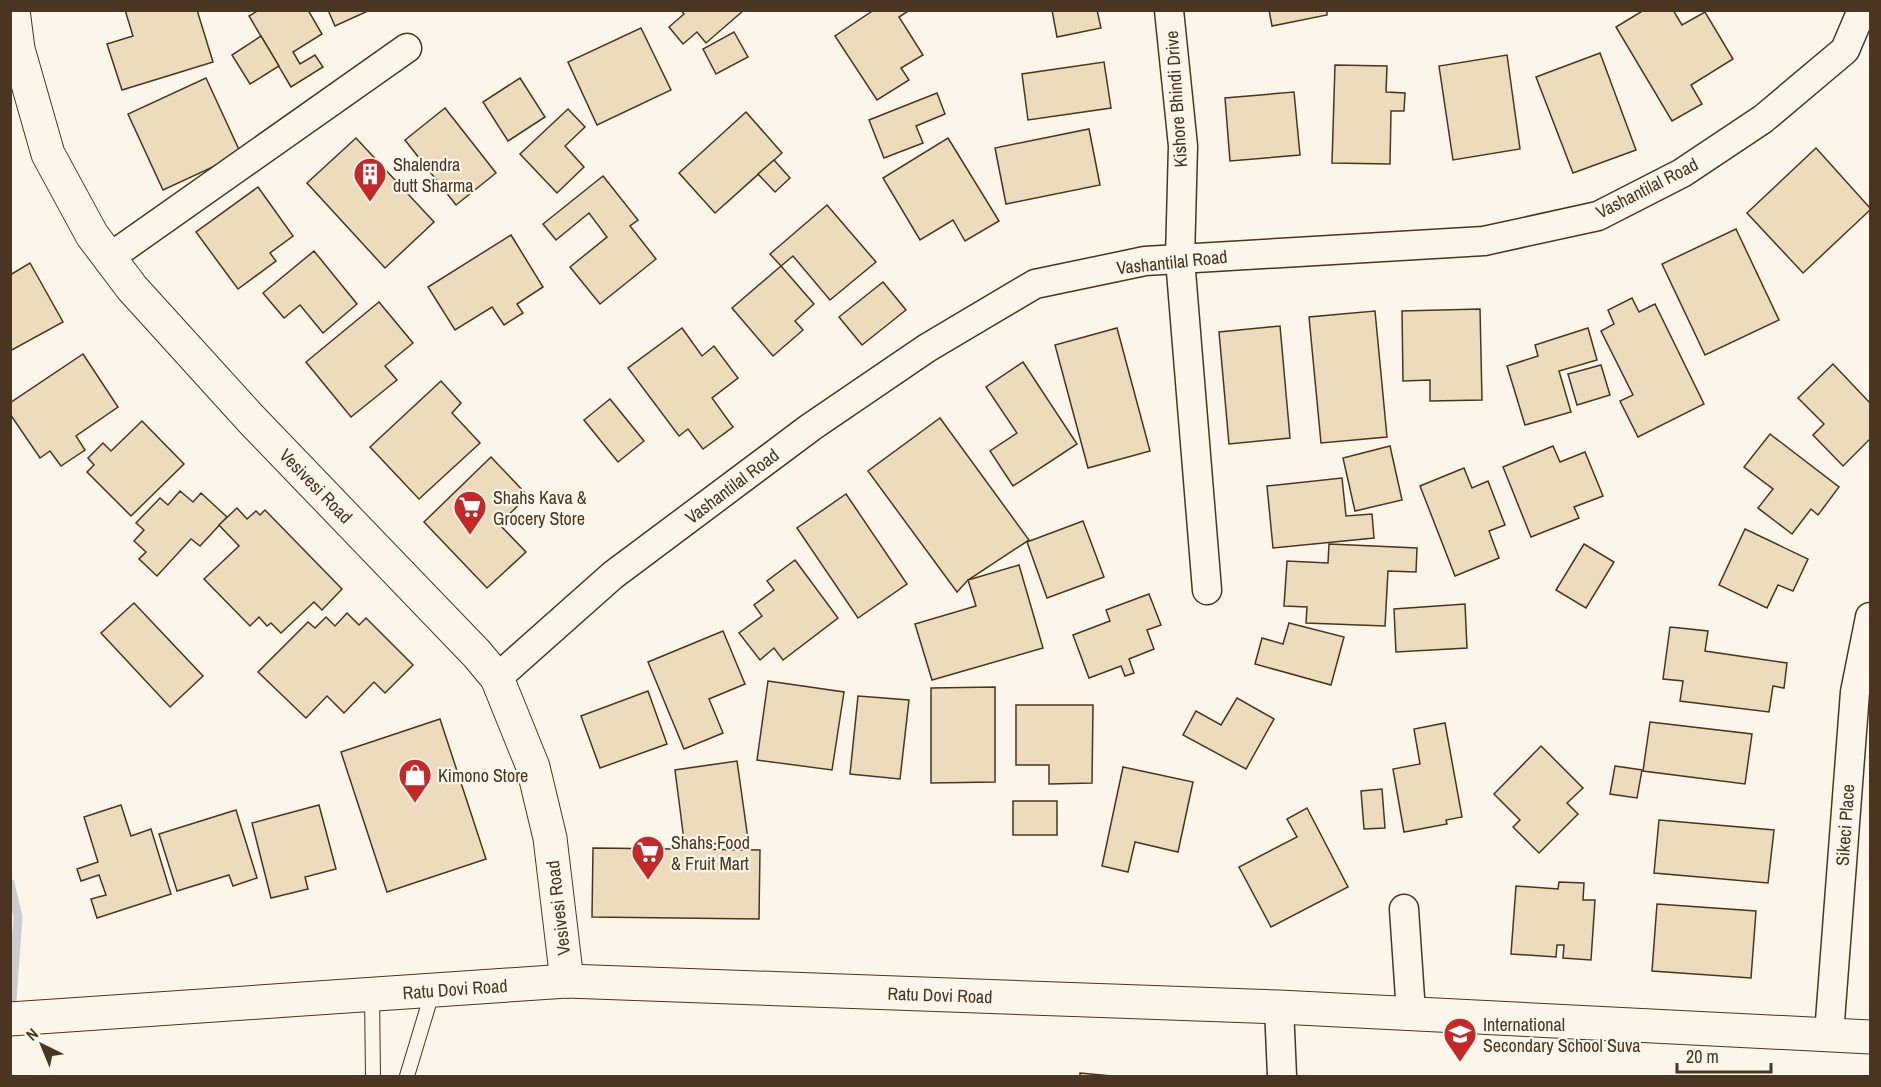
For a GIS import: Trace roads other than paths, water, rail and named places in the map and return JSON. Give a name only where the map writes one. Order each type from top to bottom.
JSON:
[{"type":"main road","name":"Vesivesi Road","points":[[13,10],[18,49],[48,154],[92,235],[132,288],[250,418],[470,646],[497,678],[533,767],[550,838],[567,981]]},
{"type":"main road","name":"Ratu Dovi Road","points":[[21,1019],[567,981],[1279,1007],[1870,1037]]},
{"type":"street","name":"Kishore Bhindi Drive","points":[[1169,10],[1183,146],[1180,259],[1207,590]]},
{"type":"street","name":"Vashantilal Road","points":[[497,678],[613,575],[811,427],[927,348],[1035,284],[1145,261],[1484,242],[1598,216],[1682,172],[1763,119],[1845,50],[1862,10]]},
{"type":"street","points":[[109,258],[407,48]]},
{"type":"street","name":"Sikeci Place","points":[[1829,1034],[1855,692],[1870,617]]},
{"type":"street","points":[[1404,909],[1412,1013]]},
{"type":"street","points":[[1279,1007],[1282,1077]]},
{"type":"lane","points":[[407,1077],[433,990]]},
{"type":"lane","points":[[372,995],[374,1077]]},
{"type":"waterway","points":[[10,883],[18,917],[11,1014]]},
{"type":"place","name":"Shalendra dutt Sharma","points":[[370,203]]},
{"type":"place","name":"Shahs Kava & Grocery Store","points":[[470,536]]},
{"type":"place","name":"Kimono Store","points":[[415,804]]},
{"type":"place","name":"Shahs Food & Fruit Mart","points":[[648,881]]},
{"type":"place","name":"International Secondary School Suva","points":[[1460,1063]]}]
